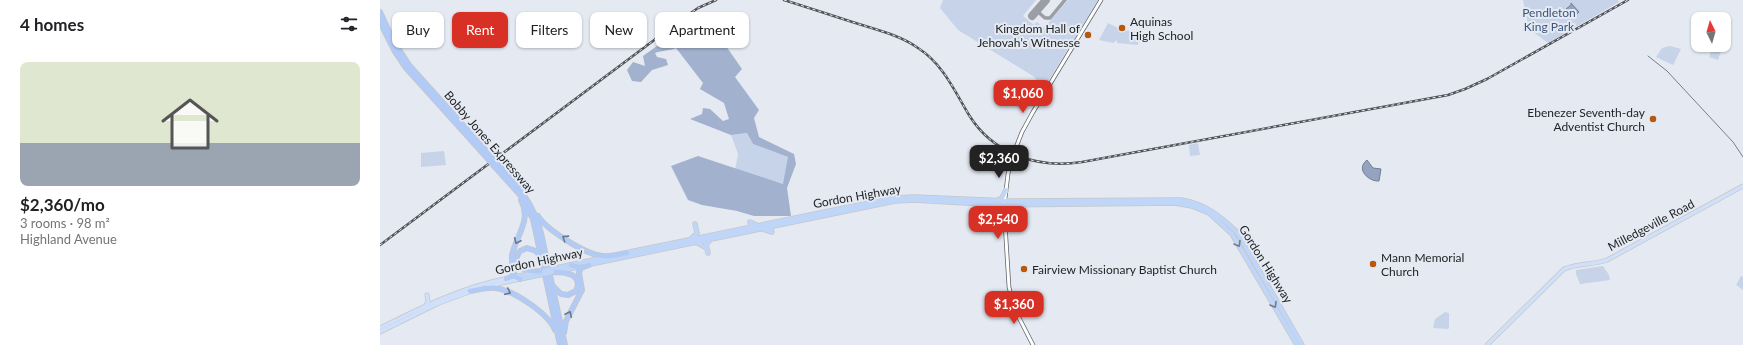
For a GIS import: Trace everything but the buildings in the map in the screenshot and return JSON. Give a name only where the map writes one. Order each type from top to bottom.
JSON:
[{"type":"highway","points":[[380,11],[385,28]]},
{"type":"highway","name":"Bobby Jones Expressway","points":[[380,23],[385,28],[394,50],[406,68],[496,165],[521,196],[532,215],[537,231],[541,271],[560,345]]},
{"type":"highway","name":"Bobby Jones Expressway","points":[[496,165],[514,182],[526,197],[536,217],[553,272],[565,345]]},
{"type":"highway","points":[[507,180],[522,203],[525,213],[523,226],[512,254],[514,271],[518,278]]},
{"type":"highway","points":[[514,182],[526,195],[543,223],[583,250],[592,254],[603,256],[627,253]]},
{"type":"highway","points":[[995,201],[1002,198],[1006,190]]},
{"type":"highway","points":[[904,197],[909,195],[910,192]]},
{"type":"highway","name":"Gordon Highway","points":[[518,278],[541,271],[553,272],[674,247],[750,227],[885,199],[904,197],[995,201],[1004,203],[1172,199],[1190,201],[1206,207],[1224,219],[1240,236],[1304,344]]},
{"type":"highway","points":[[852,205],[856,201]]},
{"type":"highway","name":"Gordon Highway","points":[[553,272],[571,265],[627,253],[898,201],[1004,203],[1170,203],[1188,205],[1205,211],[1224,226],[1236,239],[1297,345]]},
{"type":"highway","points":[[928,207],[927,203],[931,201]]},
{"type":"highway","points":[[865,211],[868,206]]},
{"type":"highway","points":[[681,242],[696,236],[695,224]]},
{"type":"highway","points":[[698,231],[712,237],[706,243],[708,253]]},
{"type":"highway","points":[[674,247],[699,243],[705,247]]},
{"type":"highway","points":[[527,248],[536,251],[540,256],[541,271],[531,272],[521,268],[517,259],[520,251],[527,248]]},
{"type":"highway","points":[[565,345],[566,321],[582,290],[578,267],[571,265]]},
{"type":"highway","points":[[579,273],[581,268],[590,265]]},
{"type":"highway","points":[[506,279],[512,276],[514,271]]},
{"type":"highway","points":[[553,272],[565,272],[575,276],[578,285],[574,293],[567,296],[559,293],[554,288],[553,272]]},
{"type":"highway","points":[[470,291],[492,288],[510,293],[546,317],[554,327],[560,345]]},
{"type":"main road","points":[[1033,345],[1011,298],[1004,203],[1008,174],[1012,157],[1022,132],[1102,0]]},
{"type":"main road","name":"Milledgeville Road","points":[[1487,345],[1564,269],[1607,260],[1743,186]]},
{"type":"main road","name":"Gordon Highway","points":[[380,328],[417,309],[463,290],[506,279],[518,278]]},
{"type":"main road","name":"Gordon Highway","points":[[380,332],[470,291],[518,278]]},
{"type":"main road","points":[[417,309],[428,303],[428,295]]},
{"type":"main road","points":[[435,311],[435,306],[448,300]]},
{"type":"green space","points":[[943,0],[1036,0],[1023,16],[1034,25],[1037,22],[1044,28],[1068,0],[1098,0],[1044,88],[1033,76],[958,30],[940,8]]},
{"type":"green space","name":"Pendleton King Park","points":[[1523,0],[1618,0],[1619,2],[1548,43],[1529,29]]},
{"type":"green space","points":[[1108,23],[1122,30],[1140,32],[1138,45],[1117,43],[1117,40],[1113,43],[1099,40]]},
{"type":"green space","points":[[1670,46],[1681,49],[1673,65],[1656,57],[1662,48]]},
{"type":"green space","points":[[1711,52],[1721,52],[1718,60],[1709,57]]},
{"type":"green space","points":[[747,133],[753,144],[788,157],[784,184],[735,170],[738,154],[731,135]]},
{"type":"green space","points":[[1198,143],[1200,155],[1190,156],[1189,145]]},
{"type":"green space","points":[[444,151],[446,165],[421,167],[421,153]]},
{"type":"green space","points":[[1603,266],[1609,275],[1610,280],[1580,284],[1576,270]]},
{"type":"green space","points":[[1741,276],[1743,277],[1743,290],[1736,285]]},
{"type":"green space","points":[[1445,312],[1449,313],[1449,328],[1433,328],[1435,319]]},
{"type":"shaded area","points":[[1571,3],[1579,12],[1576,15],[1567,16],[1565,11]]},
{"type":"shaded area","points":[[655,47],[676,48],[655,53],[657,57],[666,59],[668,65],[652,70],[641,82],[632,81],[627,70],[633,62],[645,66],[643,56]]},
{"type":"shaded area","points":[[676,48],[727,48],[742,69],[735,77],[759,110],[754,118],[759,137],[794,154],[796,164],[787,188],[791,216],[754,216],[737,211],[702,205],[688,200],[671,166],[698,156],[783,184],[788,157],[753,144],[747,133],[731,135],[690,119],[702,114],[703,108],[710,109],[723,121],[729,119],[724,103],[700,89],[703,83]]},
{"type":"shaded area","points":[[1367,160],[1373,168],[1381,169],[1379,181],[1371,179],[1363,171],[1362,167]]},
{"type":"waterway","points":[[1648,56],[1667,71],[1733,142],[1743,157]]},
{"type":"taxiway","points":[[1037,11],[1045,18],[1050,18],[1065,0]]},
{"type":"runway","points":[[1032,16],[1046,0]]},
{"type":"railway","points":[[380,245],[685,17],[698,8],[716,0]]},
{"type":"railway","points":[[784,0],[884,32],[911,44],[927,54],[941,70],[953,87],[969,115],[979,129],[991,140],[1018,156],[1049,163],[1065,164],[1448,95],[1487,79],[1628,0]]},
{"type":"place","name":"Aquinas High School","points":[[1122,28]]},
{"type":"place","name":"Kingdom Hall of Jehovah’s Witnesse","points":[[1088,35]]},
{"type":"place","name":"Ebenezer Seventh-day Adventist Church","points":[[1653,119]]},
{"type":"place","name":"Mann Memorial Church","points":[[1373,264]]},
{"type":"place","name":"Fairview Missionary Baptist Church","points":[[1024,269]]}]
